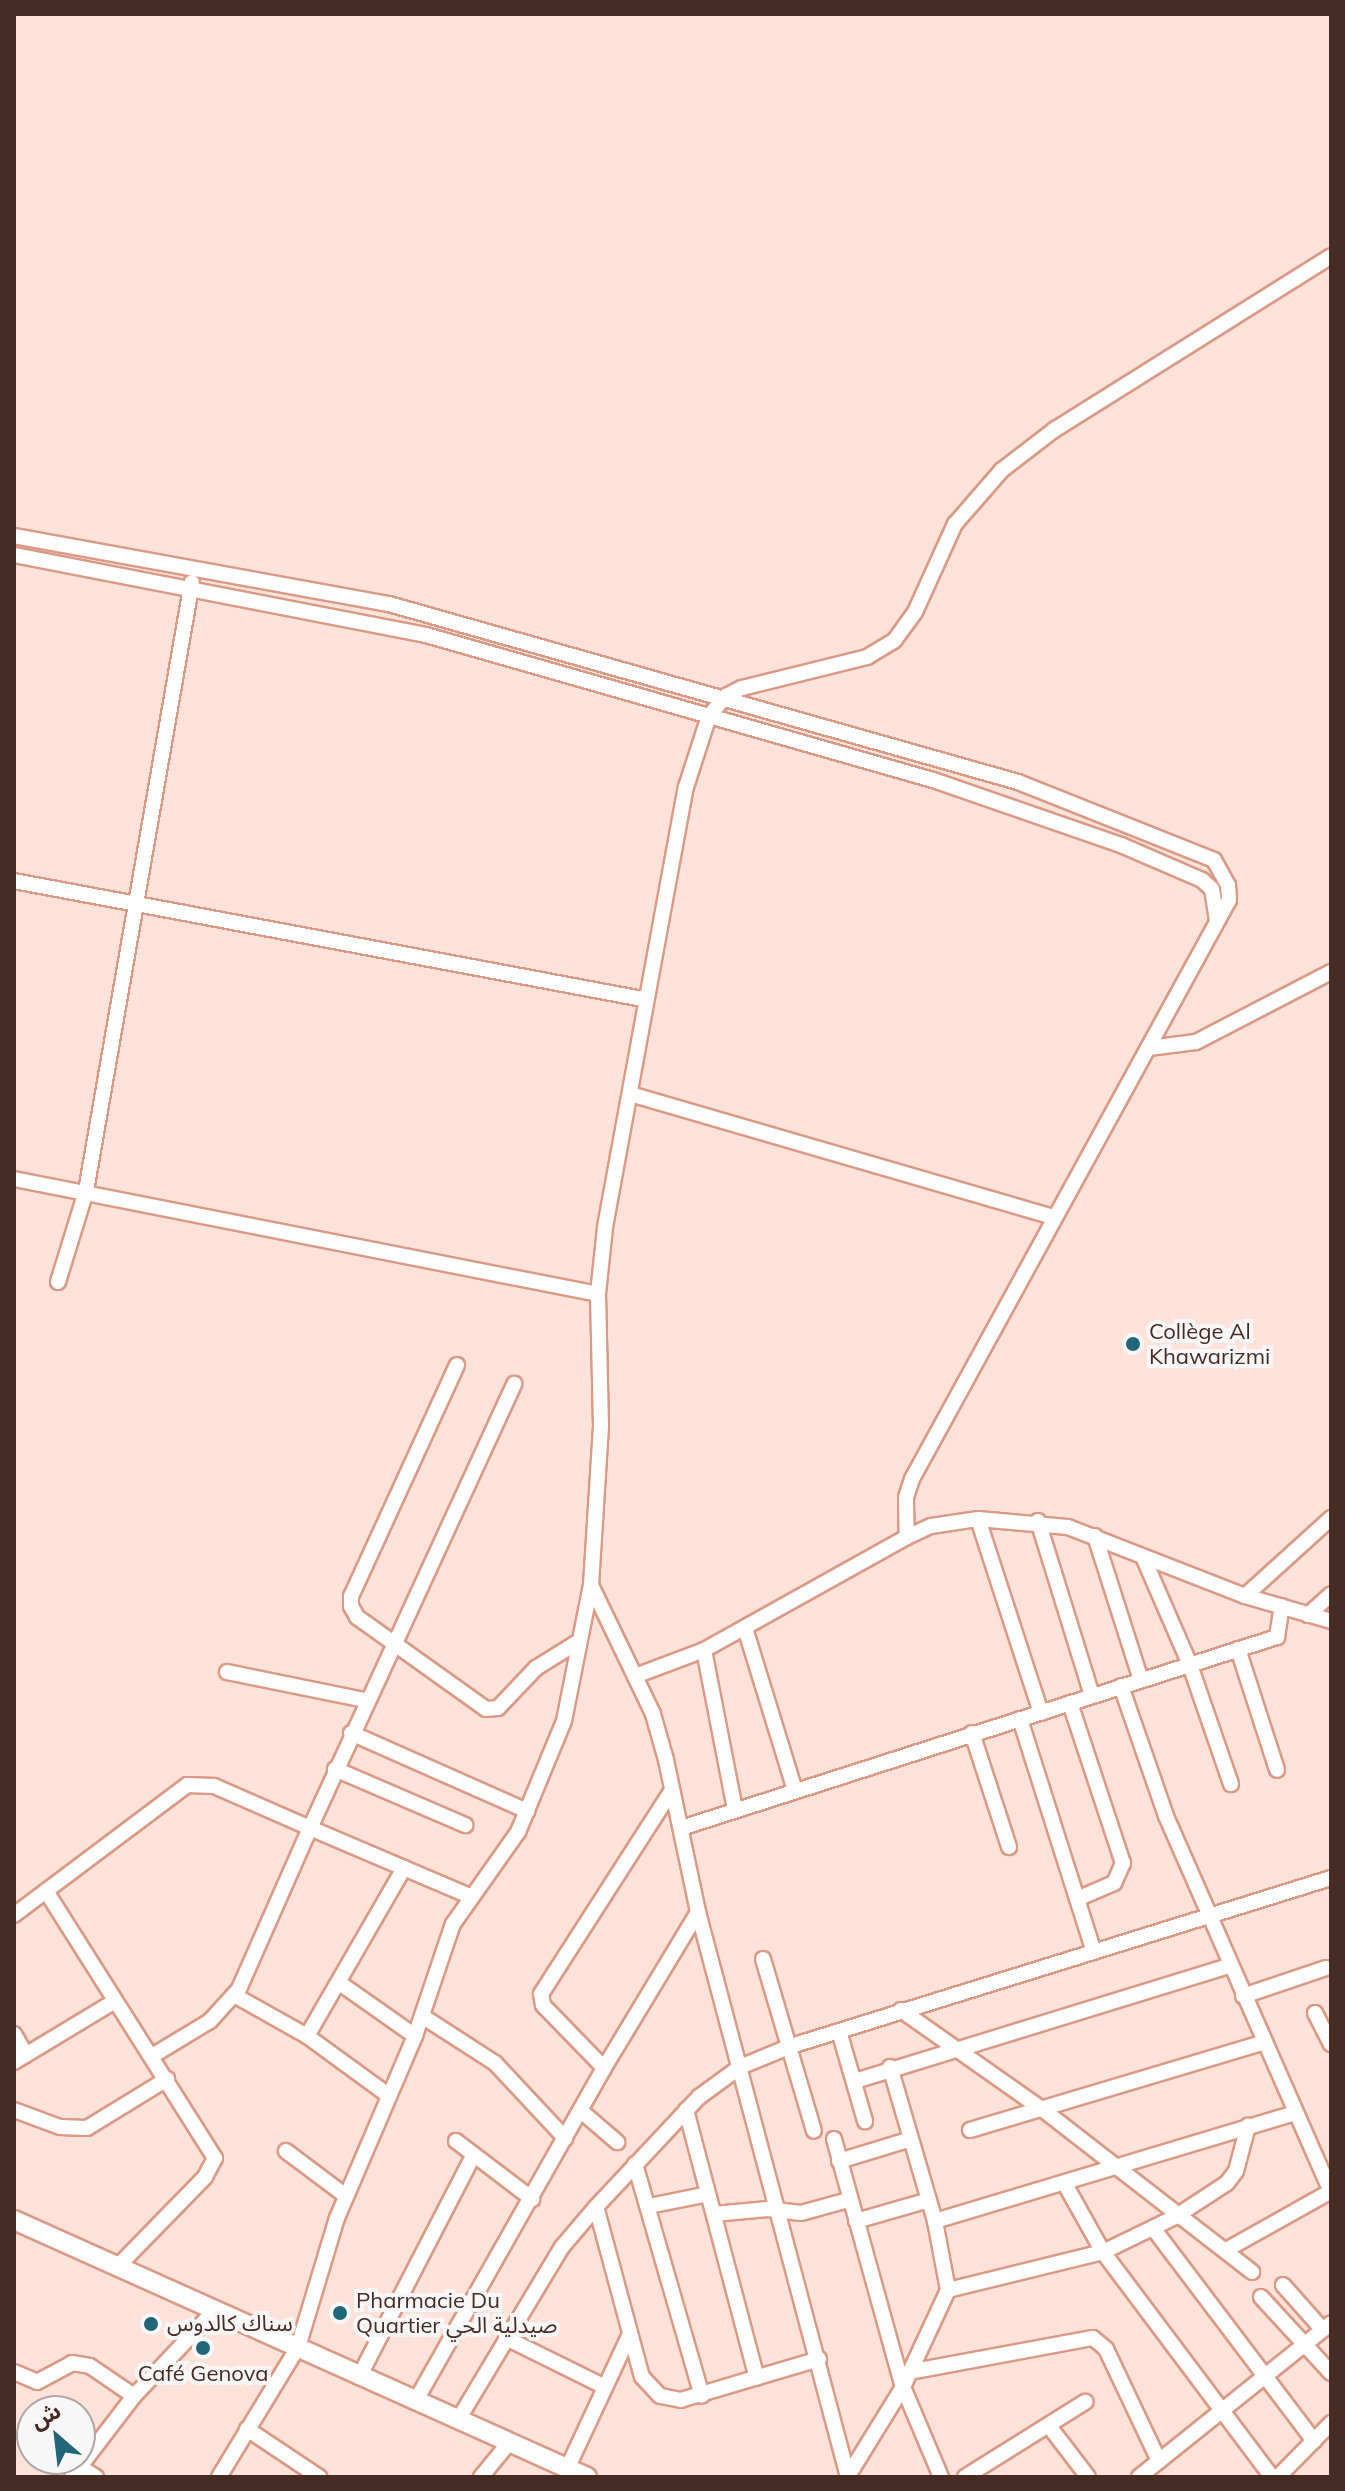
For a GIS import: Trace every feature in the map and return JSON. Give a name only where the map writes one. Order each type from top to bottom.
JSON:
[{"type":"main road","points":[[14,2220],[587,2477]]},
{"type":"street","points":[[221,2476],[298,2347],[346,2196],[415,2036],[453,1924],[506,1850],[527,1811],[564,1721],[576,1643],[591,1585],[601,1426],[598,1294],[643,999],[693,753],[709,716],[726,696],[761,681],[884,649],[904,631],[961,515],[1002,470],[1054,430],[1331,256]]},
{"type":"street","points":[[14,536],[389,604],[726,696],[833,732],[1018,782],[1196,850],[1214,860],[1228,885],[1229,900],[912,1479],[906,1498],[907,1537]]},
{"type":"street","points":[[14,555],[426,635],[1001,802],[1133,850],[1212,889],[1218,923]]},
{"type":"street","points":[[58,1282],[86,1191],[139,904],[194,570]]},
{"type":"street","points":[[14,881],[643,999]]},
{"type":"street","points":[[1149,1048],[1196,1042],[1331,972]]},
{"type":"street","points":[[630,1094],[1054,1217]]},
{"type":"street","points":[[14,1179],[598,1294]]},
{"type":"street","points":[[457,1365],[351,1596],[357,1617],[486,1709],[498,1708],[536,1668],[576,1643]]},
{"type":"street","points":[[152,2056],[210,2021],[234,1995],[254,1962],[365,1700],[395,1644],[514,1384]]},
{"type":"street","points":[[1245,1596],[1331,1518]]},
{"type":"street","points":[[978,1519],[1041,1713]]},
{"type":"street","points":[[635,1676],[704,1650],[931,1526],[978,1519],[1038,1521],[1095,1536],[1144,1559],[1245,1596],[1331,1621]]},
{"type":"street","points":[[1038,1521],[1092,1695]]},
{"type":"street","points":[[1095,1536],[1141,1680]]},
{"type":"street","points":[[1144,1559],[1190,1665],[1231,1784]]},
{"type":"street","points":[[591,1585],[653,1714],[698,1912],[848,2477]]},
{"type":"street","points":[[1308,1615],[1331,1594]]},
{"type":"street","points":[[681,1828],[1277,1637],[1282,1606]]},
{"type":"street","points":[[745,1628],[795,1791]]},
{"type":"street","points":[[1238,1649],[1277,1770]]},
{"type":"street","points":[[704,1650],[735,1810]]},
{"type":"street","points":[[227,1672],[365,1700]]},
{"type":"street","points":[[1121,1686],[1166,1816],[1294,2113],[1327,2172],[1331,2191],[1226,2250]]},
{"type":"street","points":[[1070,1703],[1123,1863],[1114,1883],[1077,1899]]},
{"type":"street","points":[[1020,1719],[1094,1952]]},
{"type":"street","points":[[351,1733],[527,1811]]},
{"type":"street","points":[[972,1733],[1009,1847]]},
{"type":"street","points":[[335,1769],[465,1825]]},
{"type":"street","points":[[14,1915],[187,1785],[214,1786],[472,1897]]},
{"type":"street","points":[[604,2068],[543,2005],[541,1994],[672,1790]]},
{"type":"street","points":[[307,2036],[341,1984],[404,1868]]},
{"type":"street","points":[[458,2420],[562,2247],[686,2110],[740,2067],[791,2046],[901,2010],[1331,1878]]},
{"type":"street","points":[[46,1891],[215,2158],[205,2177],[118,2266]]},
{"type":"street","points":[[415,2402],[604,2068],[698,1912]]},
{"type":"street","points":[[763,1959],[814,2131]]},
{"type":"street","points":[[855,2081],[890,2067],[1229,1966]]},
{"type":"street","points":[[1243,1996],[1326,1968]]},
{"type":"street","points":[[341,1984],[415,2036]]},
{"type":"street","points":[[234,1995],[307,2036],[388,2095]]},
{"type":"street","points":[[14,2034],[20,2059],[115,2001]]},
{"type":"street","points":[[901,2010],[1042,2109],[1175,2217],[1226,2250],[1252,2272]]},
{"type":"street","points":[[1315,2013],[1331,2044]]},
{"type":"street","points":[[422,2016],[495,2063],[565,2138]]},
{"type":"street","points":[[839,2031],[865,2121]]},
{"type":"street","points":[[970,2130],[1265,2042]]},
{"type":"street","points":[[848,2477],[903,2387],[948,2290],[935,2221],[908,2140],[890,2067]]},
{"type":"street","points":[[14,2110],[60,2127],[87,2128],[167,2079]]},
{"type":"street","points":[[686,2110],[757,2378]]},
{"type":"street","points":[[581,2111],[617,2142]]},
{"type":"street","points":[[935,2221],[1294,2113]]},
{"type":"street","points":[[948,2290],[1103,2252],[1175,2217],[1227,2183],[1236,2171],[1248,2126]]},
{"type":"street","points":[[834,2139],[848,2200],[903,2387],[941,2477]]},
{"type":"street","points":[[839,2161],[908,2140]]},
{"type":"street","points":[[456,2141],[532,2199]]},
{"type":"street","points":[[286,2151],[346,2196]]},
{"type":"street","points":[[359,2377],[473,2156]]},
{"type":"street","points":[[635,2164],[702,2396]]},
{"type":"street","points":[[1065,2184],[1103,2252],[1218,2411],[1272,2477]]},
{"type":"street","points":[[649,2206],[708,2194]]},
{"type":"street","points":[[714,2214],[801,2213],[848,2200]]},
{"type":"street","points":[[856,2221],[929,2200]]},
{"type":"street","points":[[596,2207],[629,2336],[652,2390],[670,2400],[702,2396],[819,2359]]},
{"type":"street","points":[[1153,2228],[1314,2441]]},
{"type":"street","points":[[1139,2477],[1263,2374],[1327,2326],[1283,2285]]},
{"type":"street","points":[[1261,2297],[1330,2370]]},
{"type":"street","points":[[96,2446],[134,2396],[215,2310]]},
{"type":"street","points":[[567,2469],[629,2336]]},
{"type":"street","points":[[506,2338],[605,2387]]},
{"type":"street","points":[[909,2372],[1093,2338],[1106,2349],[1159,2461]]},
{"type":"street","points":[[14,2372],[37,2382],[72,2363],[90,2366],[134,2396]]},
{"type":"street","points":[[965,2477],[1085,2402]]},
{"type":"street","points":[[1278,2477],[1331,2423]]},
{"type":"street","points":[[1049,2426],[1088,2477]]},
{"type":"street","points":[[247,2429],[319,2477]]},
{"type":"street","points":[[481,2477],[508,2444]]},
{"type":"place","name":"Collège Al Khawarizmi","points":[[1133,1344]]},
{"type":"place","name":"Pharmacie Du Quartier صيدلية الحي","points":[[340,2313]]},
{"type":"place","name":"سناك كالدوس","points":[[151,2324]]},
{"type":"place","name":"Café Genova","points":[[203,2348]]}]
